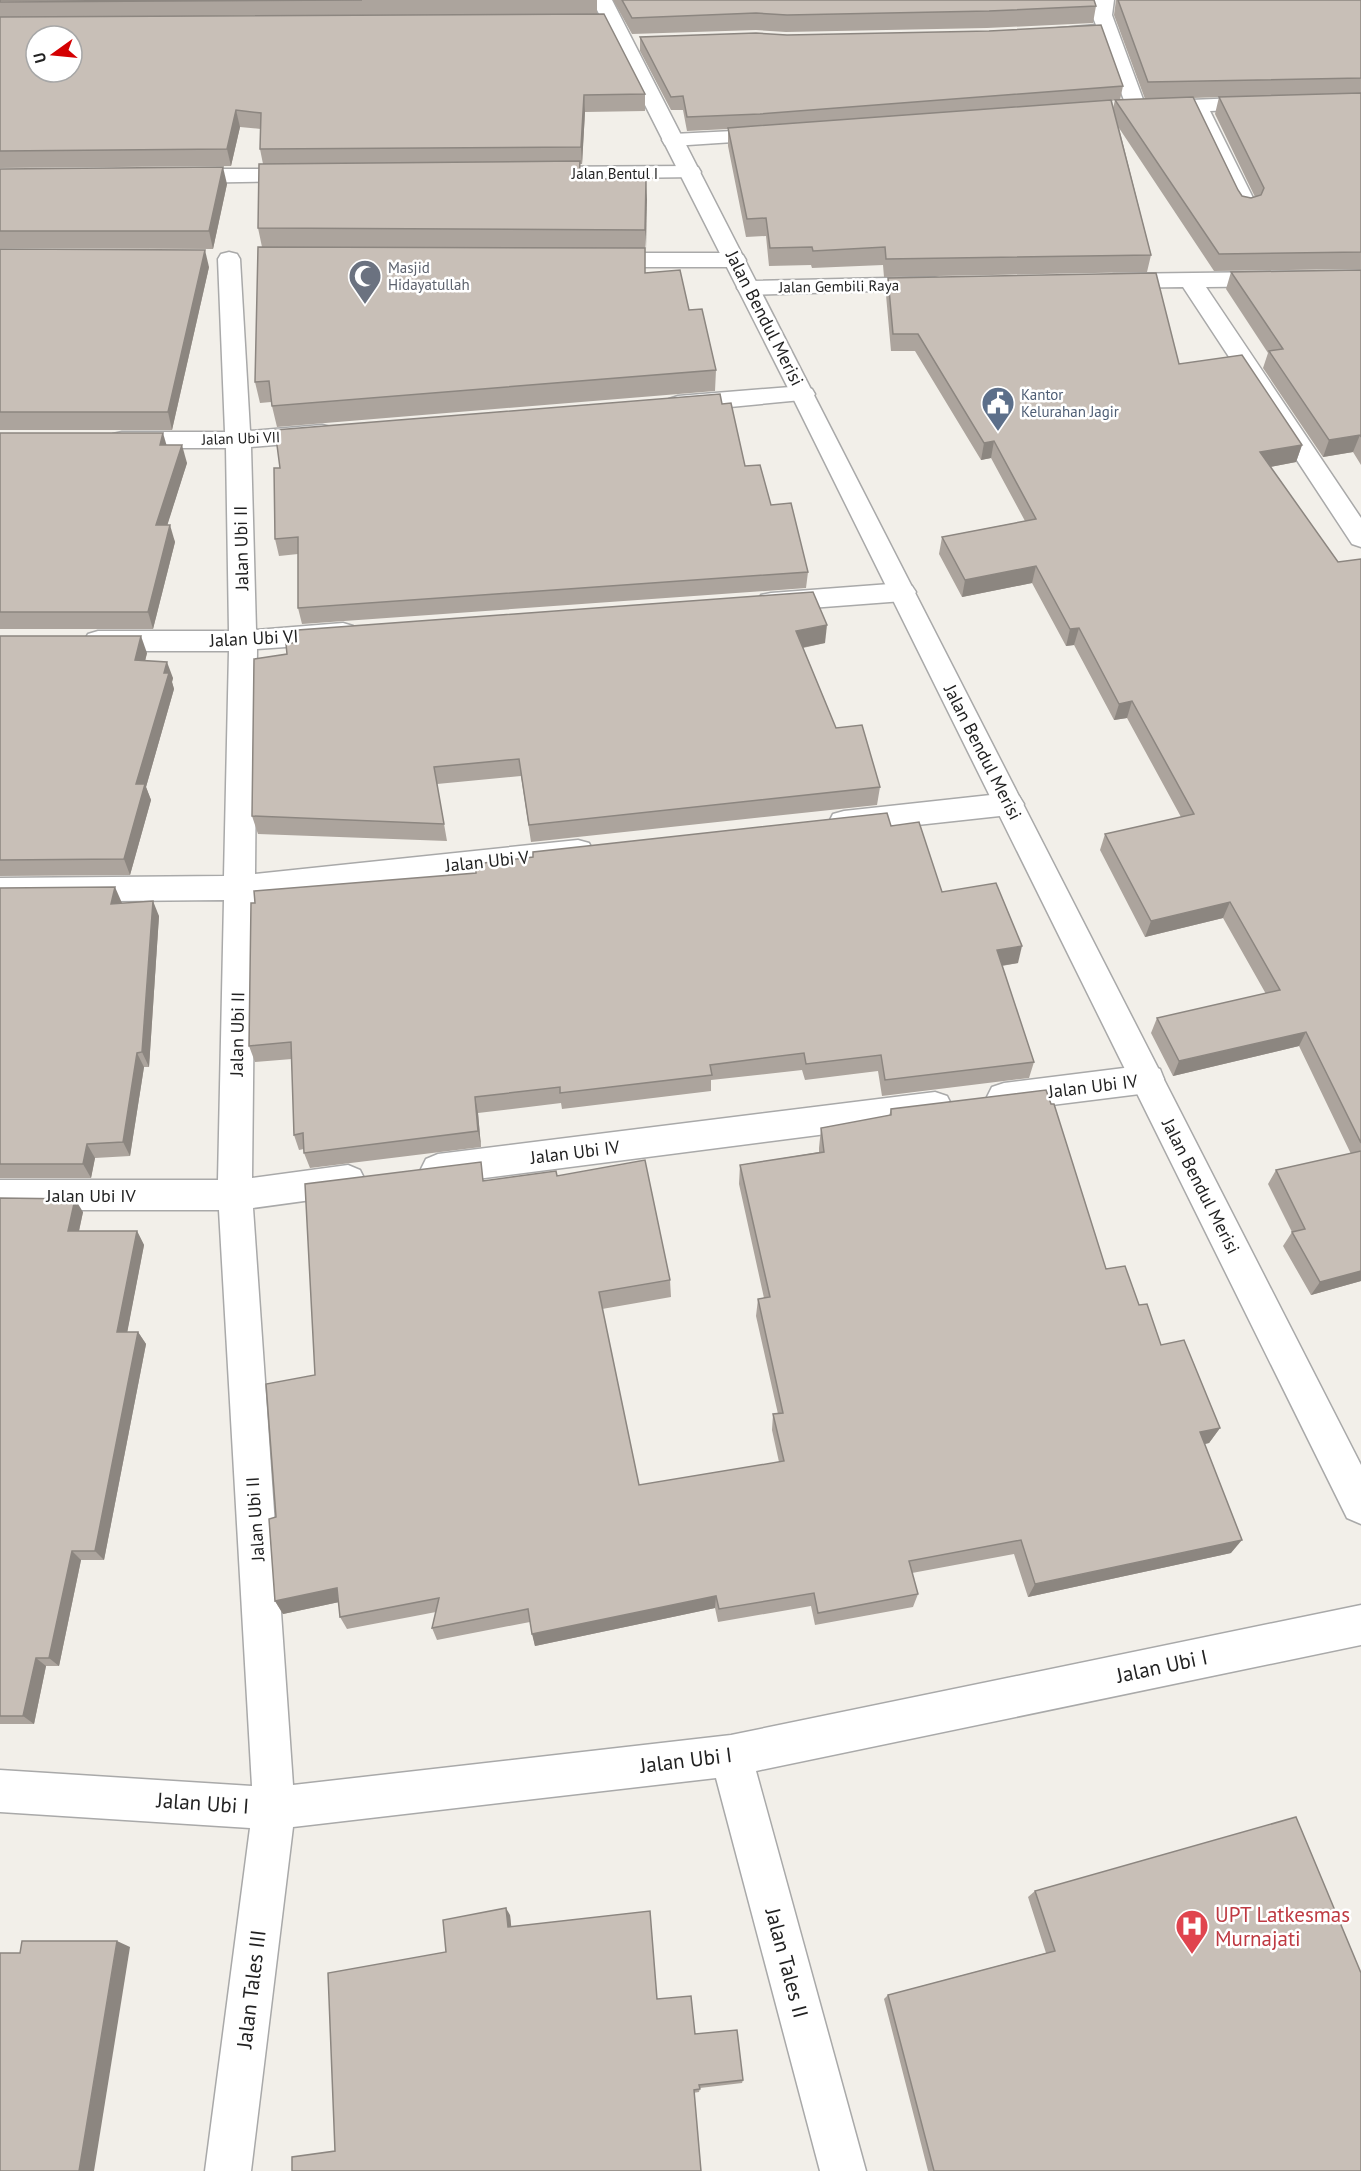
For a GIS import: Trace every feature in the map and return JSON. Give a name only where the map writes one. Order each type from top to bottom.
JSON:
[{"type":"street","points":[[1104,0],[1102,15],[1135,107]]},
{"type":"street","name":"Jalan Bendul Merisi","points":[[615,27],[903,592],[1361,1505]]},
{"type":"street","points":[[1042,33],[1108,30]]},
{"type":"street","points":[[1111,109],[1281,103]]},
{"type":"street","points":[[1197,105],[1246,206]]},
{"type":"street","points":[[673,140],[795,133]]},
{"type":"street","name":"Jalan Bentul I","points":[[511,173],[690,172]]},
{"type":"street","points":[[166,176],[321,175]]},
{"type":"street","name":"Jalan Ubi II","points":[[229,259],[238,440],[243,641],[235,1195],[274,1808]]},
{"type":"street","points":[[582,260],[735,260]]},
{"type":"street","points":[[1097,282],[1361,278]]},
{"type":"street","points":[[1190,280],[1361,538]]},
{"type":"street","name":"Jalan Gembili Raya","points":[[749,288],[957,284]]},
{"type":"street","points":[[657,406],[803,394]]},
{"type":"street","name":"Jalan Ubi VII","points":[[95,440],[238,440],[346,431]]},
{"type":"street","points":[[749,604],[903,592]]},
{"type":"street","name":"Jalan Ubi VI","points":[[69,641],[243,641],[372,631]]},
{"type":"street","points":[[818,825],[1009,804]]},
{"type":"street","name":"Jalan Ubi V","points":[[0,890],[239,888],[605,848]]},
{"type":"street","name":"Jalan Ubi IV","points":[[412,1172],[1148,1079]]},
{"type":"street","name":"Jalan Ubi IV","points":[[0,1195],[235,1195],[376,1177]]},
{"type":"street","name":"Jalan Ubi I","points":[[0,1791],[274,1808],[731,1756],[1361,1625]]},
{"type":"street","name":"Jalan Tales II","points":[[731,1756],[843,2171]]},
{"type":"street","name":"Jalan Tales III","points":[[228,2171],[274,1808]]},
{"type":"building","points":[[0,0],[362,0],[0,2]]},
{"type":"building","points":[[622,0],[1094,0],[1096,6],[989,11],[787,15],[756,13],[632,18]]},
{"type":"building","points":[[1118,0],[1361,0],[1361,78],[1148,82]]},
{"type":"building","points":[[604,14],[645,94],[584,95],[581,147],[260,149],[261,113],[236,110],[227,149],[0,151],[0,17]]},
{"type":"building","points":[[1101,25],[1123,86],[760,114],[687,117],[683,96],[671,97],[640,37],[756,33],[787,35],[989,31]]},
{"type":"building","points":[[1361,93],[1361,252],[1219,254],[1115,100],[1193,97],[1238,190],[1242,196],[1251,198],[1261,195],[1264,188],[1219,97]]},
{"type":"building","points":[[1111,100],[1151,255],[886,259],[885,247],[813,251],[812,247],[770,248],[766,218],[747,219],[728,128]]},
{"type":"building","points":[[580,161],[579,179],[646,179],[645,230],[258,228],[259,164]]},
{"type":"building","points":[[223,167],[209,231],[0,231],[0,169]]},
{"type":"building","points":[[258,247],[645,248],[645,273],[680,270],[689,310],[702,309],[716,370],[272,406],[269,381],[255,382]]},
{"type":"building","points":[[0,249],[205,250],[168,412],[0,412]]},
{"type":"building","points":[[1361,270],[1361,437],[1360,435],[1329,440],[1269,351],[1283,349],[1231,272]]},
{"type":"building","points":[[1156,273],[1179,364],[1242,355],[1302,445],[1260,452],[1338,562],[1361,559],[1361,1143],[1306,1032],[1179,1061],[1157,1018],[1280,990],[1230,902],[1151,921],[1105,834],[1194,814],[1132,701],[1119,704],[1079,628],[1070,629],[1036,566],[965,580],[942,537],[1036,519],[994,441],[984,443],[918,334],[893,334],[888,278]]},
{"type":"building","points":[[720,394],[722,404],[731,403],[745,466],[760,465],[771,505],[791,503],[808,572],[298,608],[298,537],[275,539],[274,468],[280,468],[275,430]]},
{"type":"building","points":[[0,433],[163,433],[160,445],[182,445],[156,525],[170,525],[148,612],[0,612]]},
{"type":"building","points":[[813,592],[827,625],[796,631],[836,728],[862,725],[880,787],[529,825],[519,759],[434,767],[444,824],[252,816],[254,659],[287,654],[286,644],[298,642],[298,630]]},
{"type":"building","points":[[0,636],[141,636],[135,660],[167,662],[164,673],[169,673],[136,784],[145,784],[124,859],[0,860]]},
{"type":"building","points":[[887,813],[891,826],[919,822],[942,892],[996,883],[1022,946],[997,950],[1034,1062],[885,1080],[881,1055],[806,1064],[804,1053],[710,1065],[712,1075],[560,1093],[560,1087],[475,1097],[478,1131],[304,1153],[303,1133],[294,1135],[291,1042],[249,1046],[251,903],[255,903],[254,891],[476,873],[476,864],[533,857],[533,852]]},
{"type":"building","points":[[115,887],[111,904],[153,901],[142,1052],[137,1053],[123,1142],[87,1144],[83,1164],[0,1164],[0,888]]},
{"type":"building","points":[[1046,1090],[1051,1104],[1054,1104],[1106,1269],[1125,1266],[1139,1305],[1147,1304],[1161,1345],[1184,1340],[1220,1428],[1200,1432],[1242,1540],[1035,1584],[1021,1540],[909,1561],[918,1594],[818,1613],[814,1593],[719,1609],[716,1596],[532,1634],[528,1609],[432,1628],[439,1598],[340,1617],[337,1588],[275,1601],[269,1519],[276,1517],[266,1384],[315,1375],[305,1184],[481,1162],[483,1181],[556,1171],[557,1176],[645,1160],[670,1280],[599,1292],[639,1485],[784,1461],[773,1414],[783,1413],[758,1299],[770,1297],[740,1165],[824,1152],[821,1128],[891,1115],[891,1109]]},
{"type":"building","points":[[1361,1151],[1361,1271],[1320,1282],[1292,1232],[1305,1229],[1276,1170]]},
{"type":"building","points":[[0,1198],[75,1199],[68,1231],[137,1231],[117,1332],[138,1332],[95,1551],[72,1551],[49,1658],[36,1658],[23,1716],[0,1716]]},
{"type":"building","name":"UPT Latkesmas Murnajati","points":[[1296,1817],[1361,1973],[1361,2171],[934,2171],[888,1995],[1055,1951],[1035,1891]]},
{"type":"building","points":[[506,1908],[508,1927],[650,1911],[657,1999],[691,1996],[695,2034],[737,2030],[743,2080],[699,2085],[700,2089],[694,2090],[701,2171],[292,2171],[292,2157],[335,2151],[328,1973],[446,1952],[443,1920]]},
{"type":"building","points":[[22,1941],[117,1941],[79,2171],[0,2171],[0,1953],[20,1953]]},
{"type":"place","name":"Masjid Hidayatullah","points":[[365,305]]},
{"type":"place","name":"Kantor Kelurahan Jagir","points":[[998,432]]},
{"type":"place","name":"UPT Latkesmas Murnajati","points":[[1192,1955]]}]
